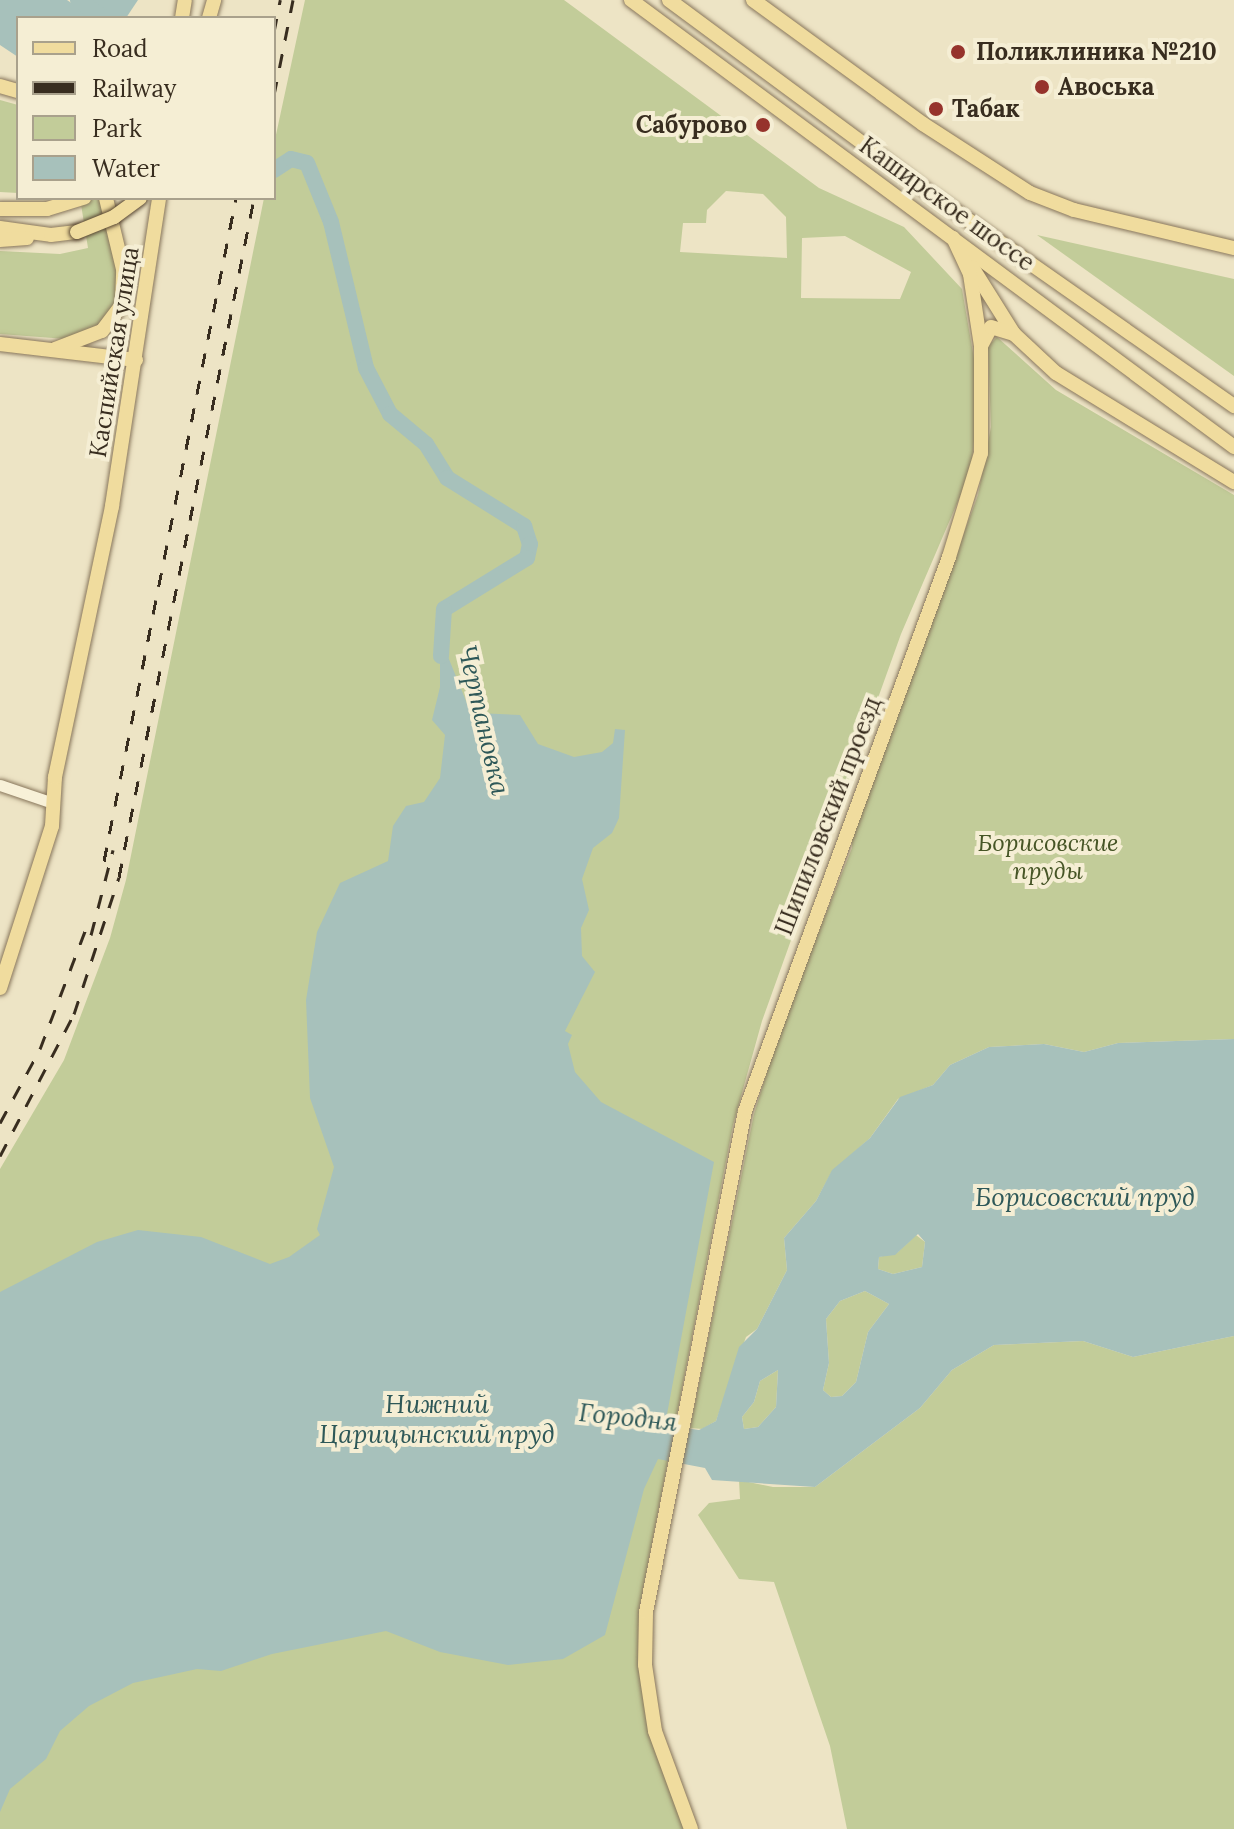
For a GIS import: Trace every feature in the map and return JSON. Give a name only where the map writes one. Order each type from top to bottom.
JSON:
[{"type":"main road","name":"Каширское шоссе","points":[[631,0],[1234,447]]},
{"type":"main road","points":[[753,0],[923,124],[1030,193],[1074,210],[1234,248]]},
{"type":"main road","name":"Каширское шоссе","points":[[673,2],[937,198],[1234,406]]},
{"type":"main road","points":[[0,207],[17,211],[80,200]]},
{"type":"main road","points":[[55,349],[102,331],[122,304],[123,269],[106,200]]},
{"type":"main road","points":[[0,240],[77,232],[114,217],[137,200]]},
{"type":"main road","name":"Каспийская улица","points":[[0,988],[42,869],[110,512],[159,200]]},
{"type":"main road","points":[[0,228],[51,235]]},
{"type":"main road","name":"Шипиловский проезд","points":[[691,1829],[660,1750],[645,1665],[646,1612],[745,1111],[972,489],[985,431],[981,346],[963,253],[953,238]]},
{"type":"main road","points":[[963,253],[1014,334],[1081,392],[1234,482]]},
{"type":"main road","points":[[981,346],[991,327],[1014,334]]},
{"type":"main road","points":[[0,344],[136,360]]},
{"type":"street","points":[[0,785],[53,803]]},
{"type":"green space","points":[[305,0],[564,0],[819,188],[904,227],[962,289],[979,388],[971,471],[901,634],[762,1021],[733,1125],[639,1610],[647,1724],[684,1829],[0,1829],[0,1169],[64,1060],[110,938],[126,880],[264,200],[276,200],[276,135]],"holes":[[[726,191],[763,194],[786,217],[787,258],[680,252],[683,223],[706,223],[707,210]],[[845,236],[911,272],[900,299],[801,298],[802,238]]]},
{"type":"green space","points":[[0,100],[16,104],[16,193],[0,192]]},
{"type":"green space","points":[[80,200],[102,200],[115,254],[118,301],[101,327],[66,339],[0,334],[0,251],[60,254],[88,248]]},
{"type":"green space","points":[[1037,235],[1234,279],[1234,376]]},
{"type":"green space","name":"Борисовские пруды","points":[[997,337],[1056,390],[1234,495],[1234,1039],[1118,1043],[1084,1052],[1044,1044],[989,1047],[950,1065],[933,1085],[898,1099],[870,1138],[831,1173],[816,1201],[784,1238],[787,1270],[757,1329],[746,1337],[716,1421],[702,1429],[690,1428],[754,1114],[782,1024],[852,848],[852,835],[978,495],[991,427],[988,346]]},
{"type":"green space","points":[[916,1235],[925,1242],[922,1267],[893,1274],[878,1269],[879,1257],[898,1252]]},
{"type":"green space","points":[[865,1291],[889,1304],[868,1332],[856,1382],[842,1396],[831,1397],[823,1390],[829,1363],[826,1319],[840,1301]]},
{"type":"green space","points":[[1234,1336],[1234,1829],[847,1829],[830,1746],[774,1582],[739,1579],[698,1515],[709,1503],[740,1499],[739,1480],[773,1487],[815,1487],[920,1408],[952,1370],[994,1345],[1083,1341],[1133,1357]]},
{"type":"green space","points":[[778,1370],[776,1407],[758,1427],[744,1429],[742,1417],[754,1402],[760,1381]]},
{"type":"water","points":[[0,0],[67,0],[90,16],[16,16],[16,56],[0,45]]},
{"type":"water","points":[[87,0],[138,0],[127,16],[110,16]]},
{"type":"water","name":"Нижний Царицынский пруд","points":[[440,637],[468,706],[478,713],[520,715],[538,744],[574,757],[602,752],[613,743],[615,729],[625,730],[619,818],[612,833],[593,848],[582,879],[589,910],[581,928],[582,956],[595,972],[565,1031],[572,1035],[568,1044],[575,1072],[601,1102],[714,1162],[665,1425],[699,1430],[716,1421],[739,1347],[757,1329],[787,1270],[784,1238],[816,1201],[832,1170],[870,1138],[900,1097],[933,1085],[950,1065],[989,1047],[1044,1044],[1084,1052],[1118,1043],[1234,1039],[1234,1336],[1133,1357],[1083,1341],[994,1345],[952,1370],[920,1408],[815,1487],[712,1480],[705,1468],[658,1459],[644,1489],[605,1635],[563,1659],[508,1665],[440,1652],[386,1631],[272,1654],[221,1671],[197,1669],[133,1683],[89,1706],[60,1731],[46,1759],[10,1789],[0,1812],[0,1292],[97,1242],[138,1230],[201,1237],[270,1264],[289,1257],[320,1235],[317,1229],[334,1167],[310,1098],[306,1000],[317,932],[340,883],[388,861],[393,826],[406,806],[424,802],[440,778],[445,735],[432,720],[440,687]],"holes":[[[918,1234],[925,1242],[922,1267],[893,1274],[878,1269],[879,1257],[895,1255]],[[865,1291],[889,1304],[868,1332],[856,1382],[842,1396],[831,1397],[823,1390],[829,1363],[826,1319],[840,1301]],[[778,1370],[776,1407],[758,1427],[744,1429],[742,1417],[754,1402],[760,1381]]]},
{"type":"waterway","name":"Чертановка","points":[[78,0],[101,16]]},
{"type":"waterway","name":"Чертановка","points":[[276,169],[291,159],[307,163],[331,222],[366,368],[390,414],[426,444],[447,478],[524,526],[530,544],[527,558],[444,609],[441,656]]},
{"type":"railway","points":[[276,21],[280,0]]},
{"type":"railway","points":[[276,85],[293,0]]},
{"type":"railway","points":[[104,861],[236,200]]},
{"type":"railway","points":[[0,1156],[74,1014],[119,877],[254,200]]},
{"type":"railway","points":[[91,935],[113,850]]},
{"type":"railway","points":[[0,1123],[40,1049],[88,923]]},
{"type":"place","name":"Поликлиника №210","points":[[958,52]]},
{"type":"place","name":"Авоська","points":[[1042,87]]},
{"type":"place","name":"Табак","points":[[936,109]]},
{"type":"place","name":"Сабурово","points":[[763,125]]},
{"type":"water label","name":"Борисовский пруд","points":[[1085,1197]]},
{"type":"water label","name":"Городня","points":[[628,1417]]}]
